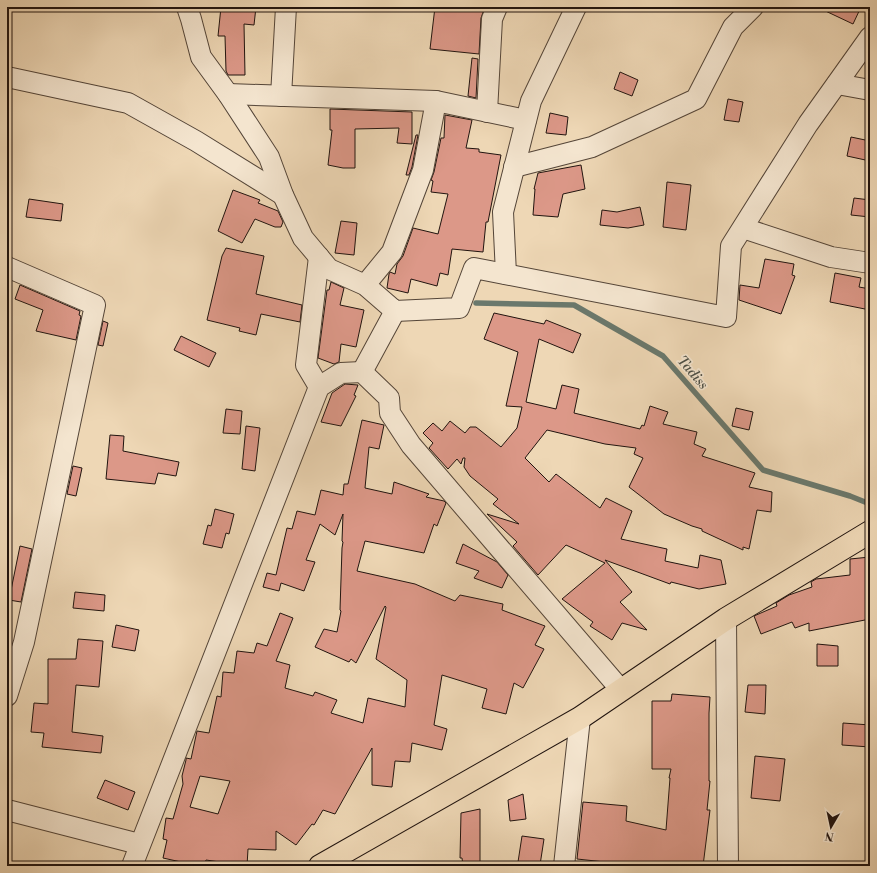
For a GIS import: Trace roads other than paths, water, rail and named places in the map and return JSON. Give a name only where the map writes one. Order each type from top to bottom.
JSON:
[{"type":"main road","points":[[320,866],[580,718],[726,619],[870,532]]},
{"type":"street","points":[[187,7],[201,57],[228,94],[269,157],[283,196],[303,238],[329,269],[365,285],[395,311],[459,308],[474,268],[726,317],[731,246],[808,124],[870,37]]},
{"type":"street","points":[[281,96],[286,7]]},
{"type":"street","points":[[487,112],[492,19],[497,7]]},
{"type":"street","points":[[506,274],[503,212],[526,120],[531,101],[576,7]]},
{"type":"street","points":[[514,167],[592,147],[696,99],[733,27],[753,7]]},
{"type":"street","points":[[7,77],[128,103],[196,141],[283,196]]},
{"type":"street","points":[[837,84],[870,90]]},
{"type":"street","points":[[228,94],[436,101],[526,120]]},
{"type":"street","points":[[365,285],[392,252],[395,245],[423,170],[436,101]]},
{"type":"street","points":[[743,228],[832,257],[870,263]]},
{"type":"street","points":[[319,257],[306,365],[319,387]]},
{"type":"street","points":[[7,267],[94,305],[24,642],[7,696]]},
{"type":"street","points":[[362,372],[395,311]]},
{"type":"street","points":[[132,866],[139,844],[319,387],[341,373],[362,372],[389,398],[390,413],[411,445],[621,690]]},
{"type":"street","points":[[726,619],[728,866]]},
{"type":"street","points":[[564,866],[580,718]]},
{"type":"street","points":[[7,810],[139,844]]},
{"type":"waterway","name":"Tadiss","points":[[476,303],[574,305],[663,356],[763,470],[850,496],[870,504]]}]
